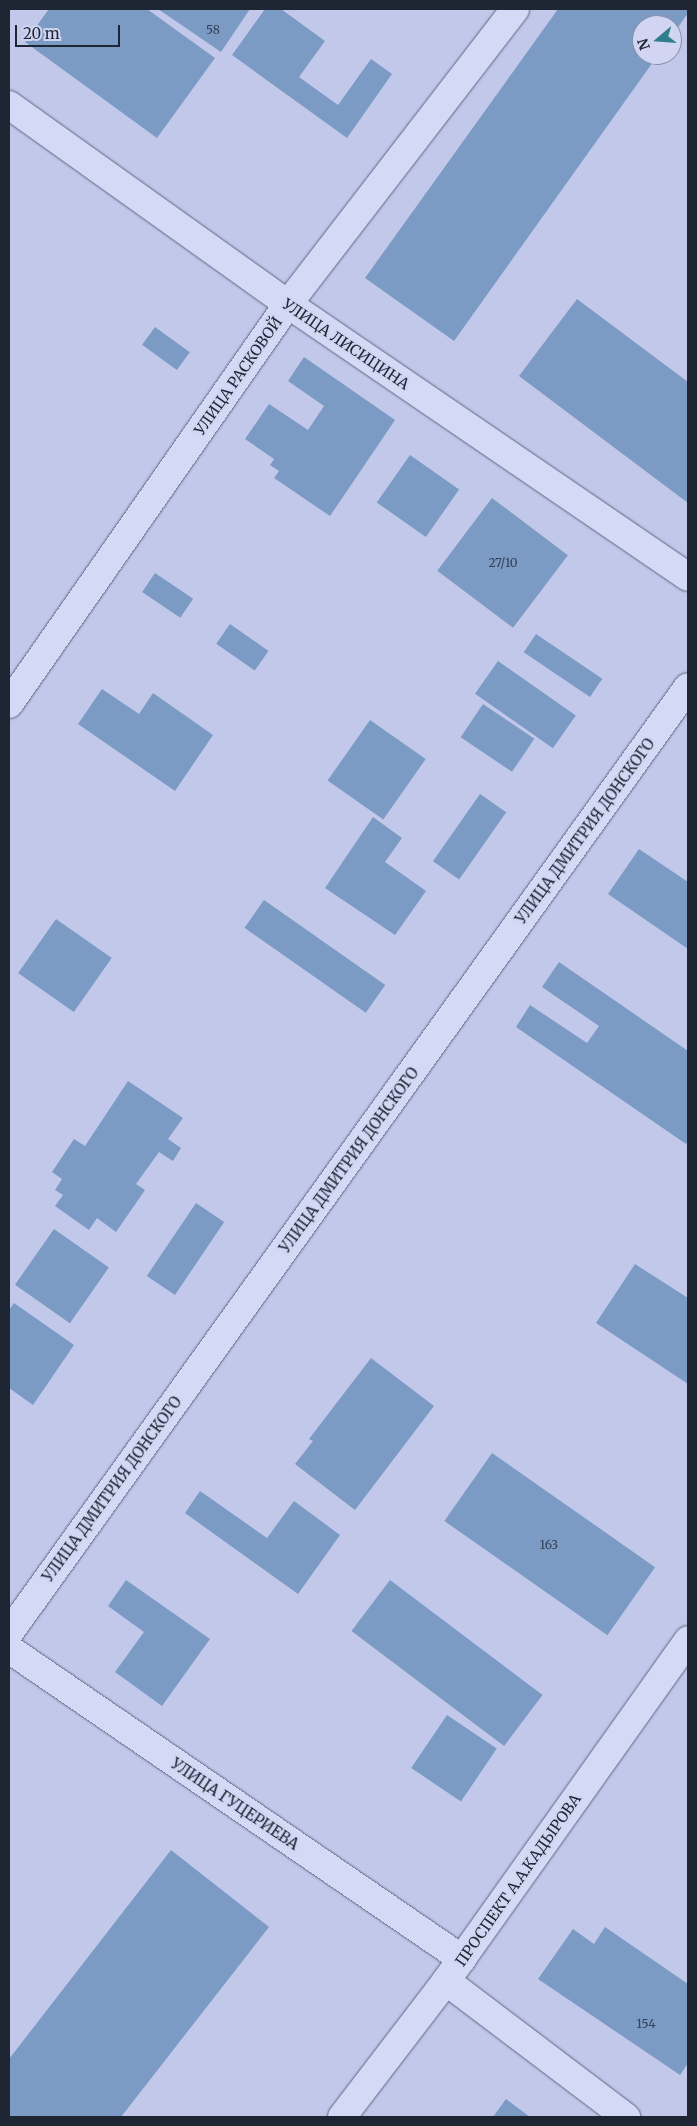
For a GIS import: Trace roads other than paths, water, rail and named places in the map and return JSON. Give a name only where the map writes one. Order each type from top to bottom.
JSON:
[{"type":"street","name":"УЛИЦА РАСКОВОЙ","points":[[9,704],[288,304],[515,9]]},
{"type":"street","name":"УЛИЦА ЛИСИЦИНА","points":[[9,105],[288,304],[688,577]]},
{"type":"street","name":"УЛИЦА ДМИТРИЯ ДОНСКОГО","points":[[9,1633],[688,687]]},
{"type":"street","name":"ПРОСПЕКТ А.А.КАДЫРОВА","points":[[342,2117],[446,1982],[688,1640]]},
{"type":"street","name":"УЛИЦА ГУЦЕРИЕВА","points":[[9,1649],[462,1959]]},
{"type":"street","points":[[446,1982],[626,2117]]}]
